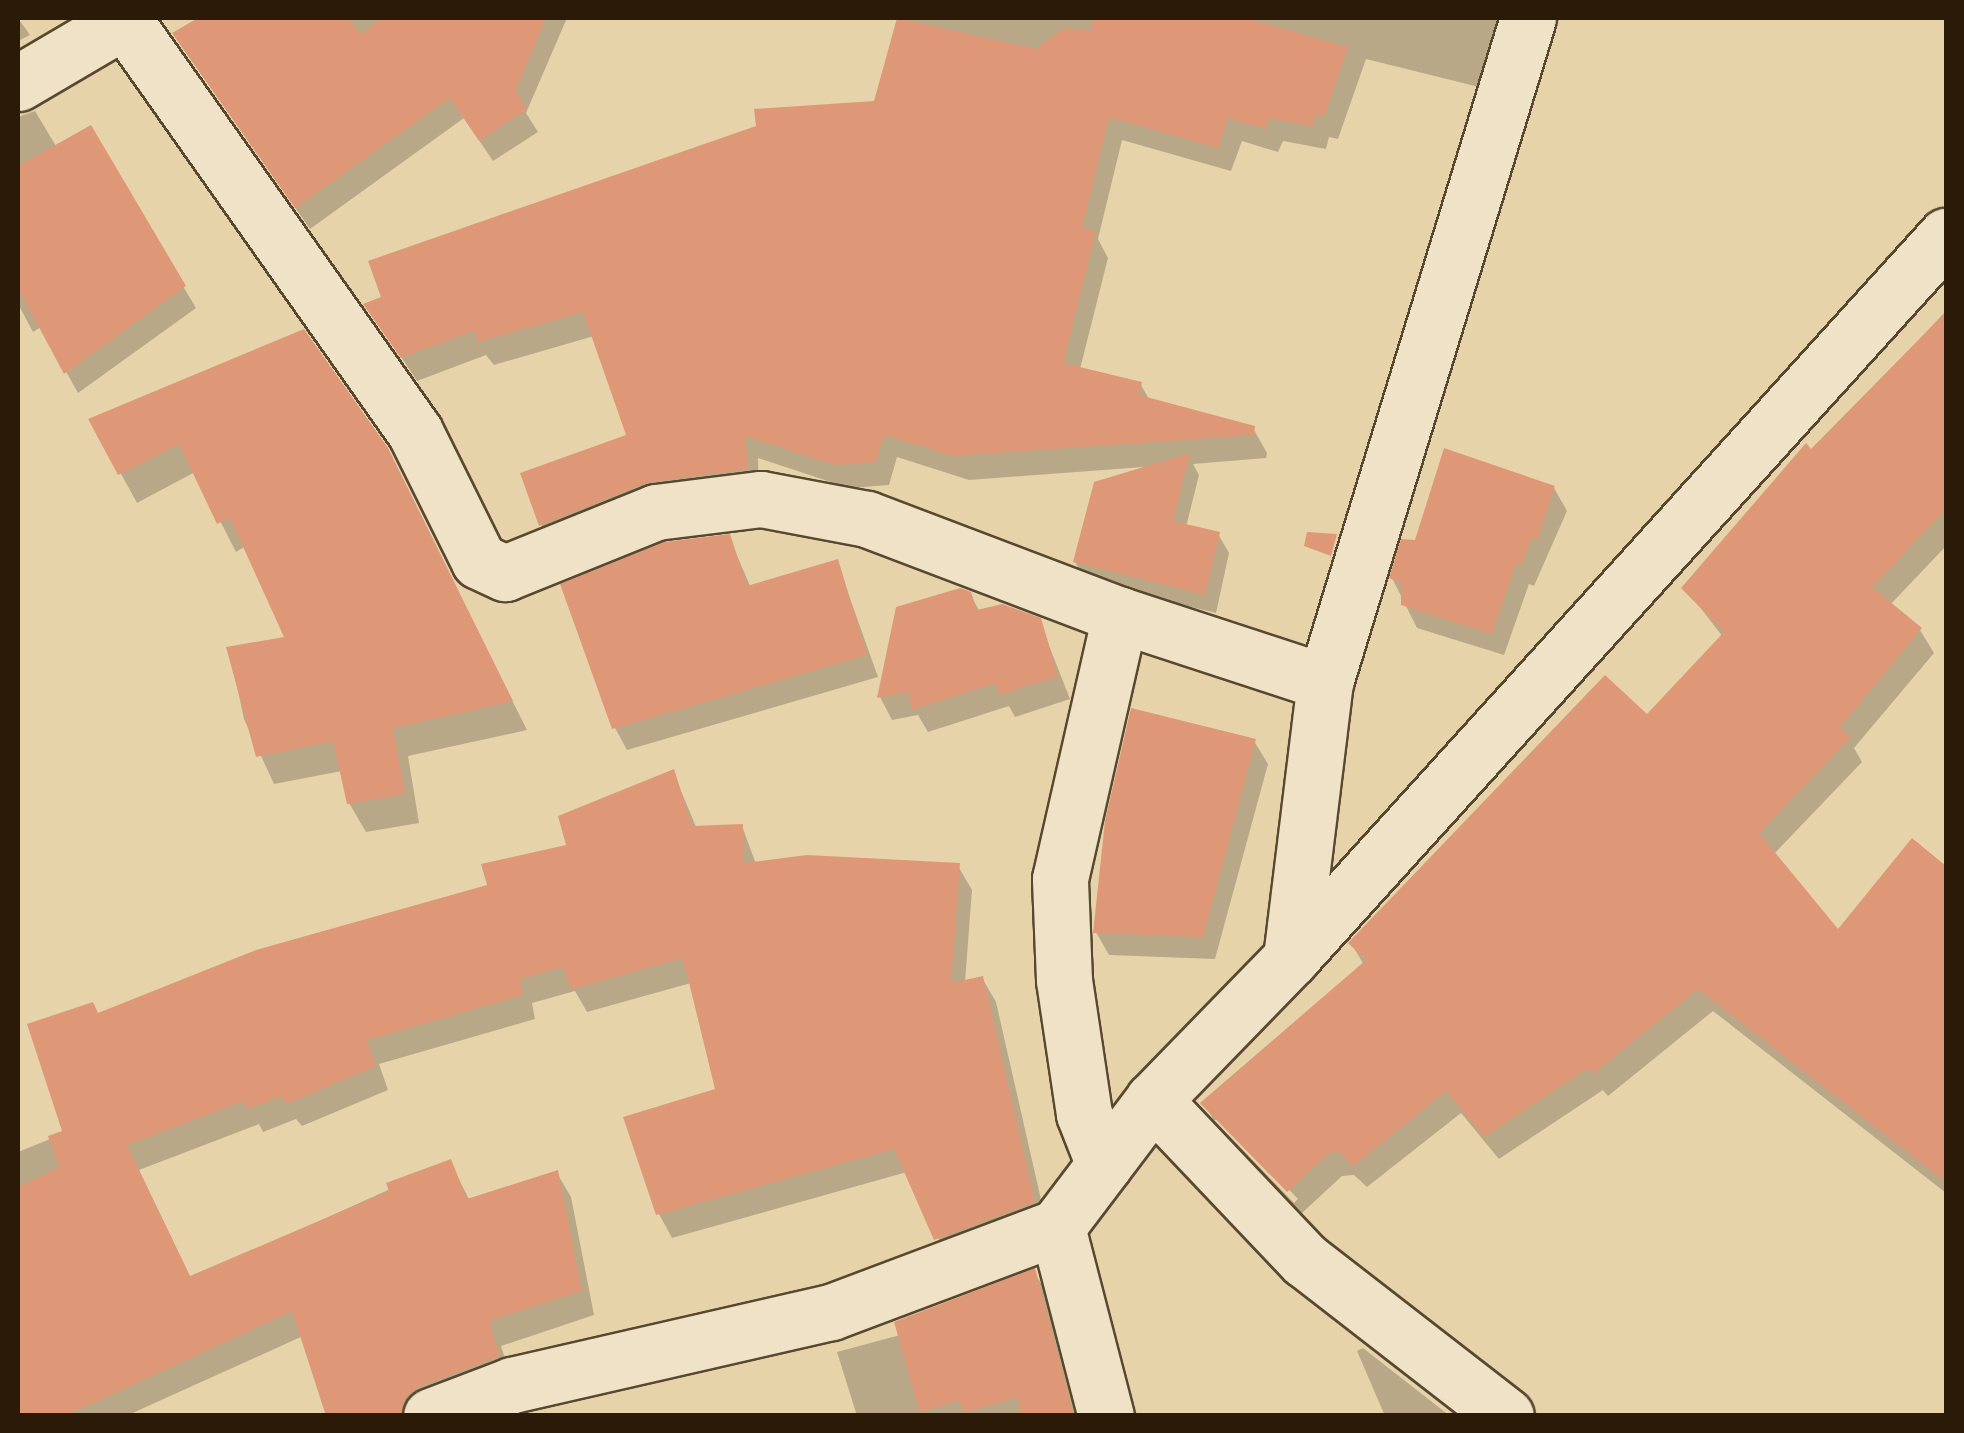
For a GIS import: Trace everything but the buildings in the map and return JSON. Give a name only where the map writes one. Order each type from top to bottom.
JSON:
[{"type":"street","points":[[1291,958],[1325,682],[1528,18]]},
{"type":"street","points":[[18,84],[127,19],[415,432],[478,560],[504,573],[656,512],[761,499],[867,519],[1120,615],[1325,682]]},
{"type":"street","points":[[431,1416],[512,1384],[831,1312],[1057,1227],[1154,1100],[1291,958],[1946,236]]},
{"type":"street","points":[[1104,1166],[1081,1094],[1064,980],[1060,879],[1120,615]]},
{"type":"street","points":[[1154,1100],[1305,1260],[1506,1416]]},
{"type":"street","points":[[1057,1227],[1106,1416]]}]
